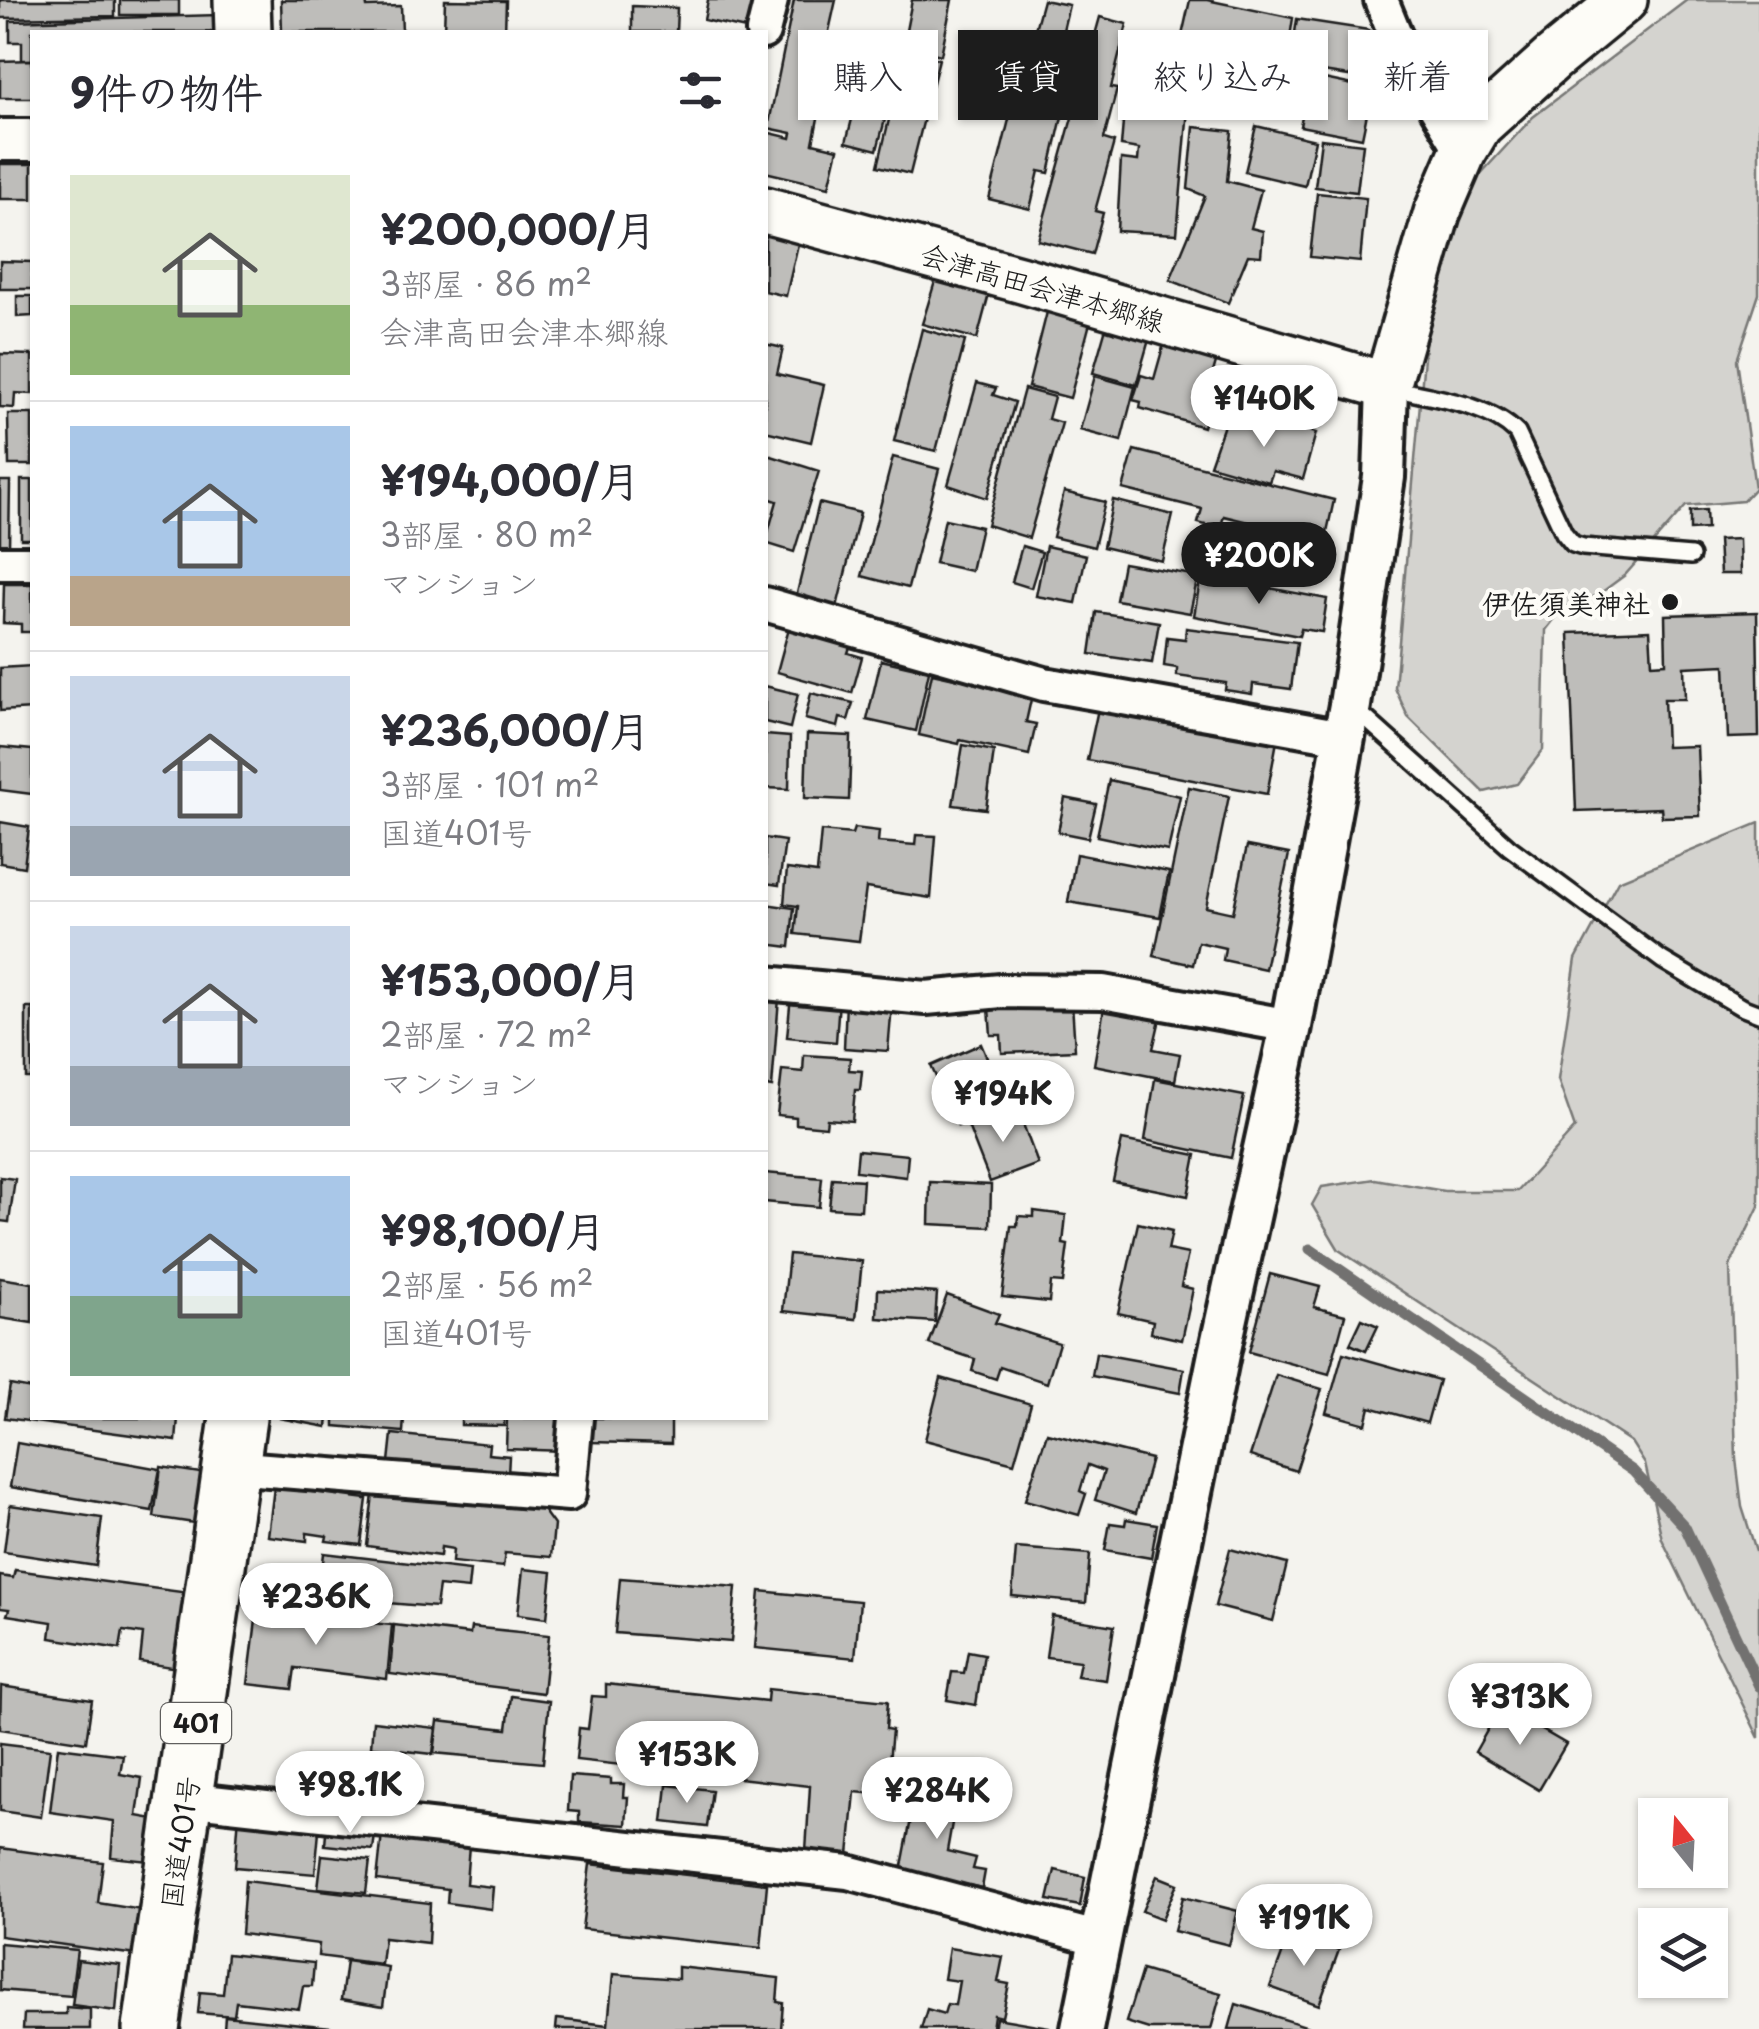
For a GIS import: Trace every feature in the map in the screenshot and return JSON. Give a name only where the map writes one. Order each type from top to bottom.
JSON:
[{"type":"highway","points":[[242,0],[242,30]]},
{"type":"highway","name":"国道401号","points":[[151,2029],[234,1442]]},
{"type":"main road","points":[[1387,386],[1437,213],[1463,152],[1480,125],[1552,58],[1624,0]]},
{"type":"main road","name":"会津高田会津本郷線","points":[[768,211],[1387,386]]},
{"type":"street","points":[[763,30],[770,0]]},
{"type":"street","points":[[1381,0],[1401,49],[1463,152]]},
{"type":"street","points":[[0,140],[30,140]]},
{"type":"street","points":[[1082,2029],[1291,1026],[1346,721],[1384,476],[1387,386]]},
{"type":"street","points":[[0,563],[30,563]]},
{"type":"street","points":[[768,605],[1044,684],[1346,721]]},
{"type":"street","points":[[768,983],[926,998],[1001,991],[1103,992],[1291,1026]]},
{"type":"street","points":[[234,1442],[569,1494],[576,1420]]},
{"type":"street","points":[[186,1799],[848,1872],[1100,1940]]},
{"type":"lane","points":[[1387,386],[1488,413],[1506,422],[1517,433],[1564,533],[1573,544],[1582,548],[1690,556]]},
{"type":"lane","points":[[1346,721],[1662,960],[1759,1014]]},
{"type":"shaded area","points":[[1687,0],[1759,0],[1759,294],[1737,360],[1755,488],[1743,501],[1686,506],[1625,575],[1598,595],[1563,608],[1546,630],[1543,750],[1517,784],[1484,792],[1408,717],[1395,688],[1430,289],[1448,236],[1477,178],[1533,117]]},
{"type":"shaded area","points":[[1759,823],[1759,1206],[1730,1266],[1736,1459],[1742,1507],[1759,1560],[1759,1738],[1662,1539],[1645,1464],[1631,1442],[1339,1250],[1312,1205],[1322,1187],[1375,1179],[1444,1191],[1518,1191],[1575,1128],[1558,1080],[1576,959],[1618,881]]},
{"type":"building","points":[[0,0],[115,0],[115,16],[0,18]]},
{"type":"building","points":[[120,0],[179,0],[179,15],[120,15]]},
{"type":"building","points":[[281,0],[366,0],[367,7],[401,6],[402,30],[282,30]]},
{"type":"building","points":[[445,0],[506,1],[505,30],[444,30]]},
{"type":"building","points":[[708,0],[761,0],[755,30],[704,20]]},
{"type":"building","points":[[794,0],[836,0],[829,30],[798,30],[798,120],[818,120],[813,143],[838,149],[829,187],[768,173],[768,132],[791,138],[792,133],[768,128]]},
{"type":"building","points":[[912,0],[952,0],[941,55],[938,30],[906,30]]},
{"type":"building","points":[[1043,0],[1069,5],[1063,30],[1035,30]]},
{"type":"building","points":[[1190,0],[1293,18],[1291,30],[1183,30]]},
{"type":"building","points":[[632,6],[677,8],[676,30],[632,30]]},
{"type":"building","points":[[218,15],[218,30],[30,30],[30,60],[22,60],[22,42],[10,42],[10,21]]},
{"type":"building","points":[[1100,17],[1127,24],[1126,30],[1118,30],[1118,60],[1111,88],[1117,89],[1104,139],[1114,142],[1095,211],[1103,213],[1092,254],[1038,240],[1071,120],[1098,120],[1096,30]]},
{"type":"building","points":[[1297,19],[1369,30],[1348,30],[1348,76],[1328,73],[1328,30],[1295,30]]},
{"type":"building","points":[[30,60],[30,98],[0,98],[0,61]]},
{"type":"building","points":[[1328,80],[1348,84],[1348,120],[1366,120],[1362,138],[1300,126],[1301,120],[1328,120]]},
{"type":"building","points":[[852,120],[885,120],[877,150],[846,142]]},
{"type":"building","points":[[889,120],[924,120],[910,174],[878,166]]},
{"type":"building","points":[[1009,120],[1061,120],[1049,173],[1039,171],[1030,209],[989,199]]},
{"type":"building","points":[[1123,120],[1187,120],[1177,234],[1117,231],[1121,159],[1138,161],[1139,149],[1121,146]]},
{"type":"building","points":[[1256,126],[1315,140],[1305,186],[1245,172]]},
{"type":"building","points":[[1194,127],[1232,131],[1227,181],[1261,190],[1251,228],[1263,231],[1261,256],[1248,255],[1228,303],[1170,280],[1205,196],[1188,189]]},
{"type":"building","points":[[1321,139],[1363,144],[1357,192],[1315,187]]},
{"type":"building","points":[[0,164],[30,164],[30,199],[0,199]]},
{"type":"building","points":[[1317,193],[1366,198],[1360,262],[1310,257]]},
{"type":"building","points":[[768,233],[799,240],[786,296],[768,292]]},
{"type":"building","points":[[0,261],[30,262],[30,289],[0,289]]},
{"type":"building","points":[[937,275],[990,290],[977,339],[922,324]]},
{"type":"building","points":[[17,296],[30,296],[30,316],[17,317]]},
{"type":"building","points":[[1047,312],[1090,323],[1070,398],[1028,387]]},
{"type":"building","points":[[1107,324],[1150,336],[1136,385],[1093,373]]},
{"type":"building","points":[[922,329],[965,341],[936,451],[894,441]]},
{"type":"building","points":[[1165,340],[1218,355],[1205,400],[1210,401],[1203,427],[1140,408],[1141,402],[1133,400],[1141,375],[1154,379]]},
{"type":"building","points":[[768,345],[783,348],[777,374],[824,385],[811,442],[768,432]]},
{"type":"building","points":[[0,354],[30,355],[30,394],[15,393],[14,408],[0,407]]},
{"type":"building","points":[[1095,376],[1135,387],[1121,441],[1080,430]]},
{"type":"building","points":[[1236,379],[1264,387],[1253,427],[1225,418]]},
{"type":"building","points":[[977,383],[996,388],[993,395],[1015,402],[987,498],[948,485]]},
{"type":"building","points":[[1024,389],[1054,397],[1048,419],[1062,423],[1029,538],[987,525]]},
{"type":"building","points":[[8,414],[30,414],[30,465],[9,465]]},
{"type":"building","points":[[1268,418],[1316,433],[1303,479],[1273,471],[1269,482],[1210,465],[1226,419],[1264,430]]},
{"type":"building","points":[[1134,450],[1334,500],[1325,541],[1224,516],[1220,529],[1198,523],[1202,509],[1123,489]]},
{"type":"building","points":[[768,455],[819,471],[794,552],[768,544],[777,501],[768,498]]},
{"type":"building","points":[[893,457],[939,469],[908,588],[862,576]]},
{"type":"building","points":[[21,480],[30,480],[30,539],[21,539]]},
{"type":"building","points":[[0,481],[10,481],[9,548],[0,547]]},
{"type":"building","points":[[1064,492],[1105,502],[1094,547],[1053,537]]},
{"type":"building","points":[[1113,500],[1173,515],[1162,561],[1103,547]]},
{"type":"building","points":[[819,503],[860,513],[837,607],[796,597]]},
{"type":"building","points":[[1706,510],[1707,529],[1690,530],[1690,511]]},
{"type":"building","points":[[945,519],[981,527],[971,571],[935,563]]},
{"type":"building","points":[[1222,529],[1331,553],[1326,580],[1216,556]]},
{"type":"building","points":[[1739,539],[1740,574],[1720,574],[1718,540]]},
{"type":"building","points":[[1022,546],[1042,552],[1031,588],[1012,582]]},
{"type":"building","points":[[1046,546],[1086,555],[1076,603],[1036,596]]},
{"type":"building","points":[[1123,563],[1198,576],[1190,613],[1116,600]]},
{"type":"building","points":[[1201,575],[1327,599],[1322,632],[1301,629],[1299,636],[1194,616]]},
{"type":"building","points":[[4,584],[30,584],[30,632],[21,632],[21,624],[3,623]]},
{"type":"building","points":[[1096,612],[1159,622],[1152,663],[1090,654]]},
{"type":"building","points":[[1757,612],[1759,737],[1728,738],[1725,665],[1684,667],[1685,699],[1664,699],[1666,747],[1697,746],[1700,816],[1662,817],[1661,808],[1576,811],[1569,633],[1650,630],[1652,664],[1666,663],[1665,615]]},
{"type":"building","points":[[790,624],[852,641],[848,653],[862,657],[852,693],[777,672]]},
{"type":"building","points":[[1186,628],[1297,642],[1291,689],[1253,684],[1252,694],[1225,690],[1226,683],[1177,676],[1177,668],[1164,666],[1167,637],[1185,639]]},
{"type":"building","points":[[881,660],[929,671],[916,731],[867,720]]},
{"type":"building","points":[[30,666],[30,709],[0,711],[0,668]]},
{"type":"building","points":[[932,673],[1032,695],[1026,722],[1036,724],[1029,755],[919,735]]},
{"type":"building","points":[[768,687],[798,694],[790,728],[768,723]]},
{"type":"building","points":[[811,693],[853,703],[848,720],[840,718],[838,727],[805,719]]},
{"type":"building","points":[[1098,709],[1277,741],[1267,794],[1087,760]]},
{"type":"building","points":[[807,734],[851,736],[849,800],[805,798]]},
{"type":"building","points":[[768,735],[790,737],[789,789],[768,788]]},
{"type":"building","points":[[963,745],[994,751],[986,809],[953,805]]},
{"type":"building","points":[[0,747],[30,750],[30,794],[0,790]]},
{"type":"building","points":[[1109,780],[1180,796],[1168,851],[1097,836]]},
{"type":"building","points":[[1189,787],[1229,796],[1206,907],[1233,913],[1247,846],[1289,854],[1265,969],[1223,960],[1225,948],[1198,942],[1193,965],[1154,956]]},
{"type":"building","points":[[1065,798],[1096,804],[1088,838],[1058,832]]},
{"type":"building","points":[[0,822],[29,827],[24,867],[0,863]]},
{"type":"building","points":[[854,828],[879,831],[878,842],[915,845],[916,835],[936,836],[931,898],[866,888],[859,941],[795,934],[798,906],[784,904],[787,869],[817,873],[821,831],[852,834]]},
{"type":"building","points":[[768,838],[785,841],[779,885],[768,883]]},
{"type":"building","points":[[1076,854],[1169,872],[1160,917],[1068,902]]},
{"type":"building","points":[[768,904],[794,908],[790,947],[768,944]]},
{"type":"building","points":[[791,995],[839,1000],[836,1042],[787,1037]]},
{"type":"building","points":[[768,997],[779,998],[772,1087],[768,1086]]},
{"type":"building","points":[[846,1002],[892,1005],[888,1051],[844,1048]]},
{"type":"building","points":[[1072,1003],[1075,1050],[1002,1053],[1001,1035],[991,1035],[989,1008]]},
{"type":"building","points":[[26,1008],[30,1008],[30,1078],[26,1078]]},
{"type":"building","points":[[1104,1008],[1160,1019],[1153,1049],[1180,1054],[1175,1081],[1094,1065]]},
{"type":"building","points":[[981,1044],[1007,1104],[958,1126],[931,1066]]},
{"type":"building","points":[[804,1055],[850,1058],[849,1070],[862,1071],[860,1090],[855,1090],[852,1121],[827,1119],[826,1127],[796,1124],[796,1117],[777,1115],[782,1070],[803,1072]]},
{"type":"building","points":[[1155,1079],[1244,1096],[1231,1158],[1145,1140]]},
{"type":"building","points":[[1017,1108],[1038,1164],[990,1182],[968,1126]]},
{"type":"building","points":[[1122,1140],[1196,1155],[1188,1196],[1113,1181]]},
{"type":"building","points":[[858,1150],[908,1155],[906,1177],[856,1171]]},
{"type":"building","points":[[768,1173],[822,1178],[819,1207],[768,1202]]},
{"type":"building","points":[[0,1177],[15,1179],[9,1222],[0,1221]]},
{"type":"building","points":[[832,1178],[863,1180],[861,1210],[829,1208]]},
{"type":"building","points":[[930,1182],[991,1185],[990,1227],[929,1224]]},
{"type":"building","points":[[1034,1211],[1066,1215],[1063,1244],[1068,1245],[1063,1283],[1051,1282],[1049,1302],[1002,1297],[1011,1226],[1017,1226],[1018,1216],[1034,1217]]},
{"type":"building","points":[[1138,1223],[1172,1231],[1168,1250],[1188,1254],[1181,1286],[1193,1289],[1182,1340],[1151,1333],[1153,1321],[1118,1313]]},
{"type":"building","points":[[789,1254],[862,1261],[856,1319],[783,1311]]},
{"type":"building","points":[[1270,1274],[1320,1287],[1314,1307],[1345,1315],[1329,1374],[1249,1352]]},
{"type":"building","points":[[0,1278],[30,1283],[30,1323],[0,1318]]},
{"type":"building","points":[[878,1289],[937,1293],[935,1322],[877,1318]]},
{"type":"building","points":[[947,1295],[999,1314],[995,1323],[1059,1343],[1047,1383],[1000,1367],[996,1379],[972,1371],[975,1359],[929,1344]]},
{"type":"building","points":[[1362,1319],[1378,1326],[1366,1351],[1350,1344]]},
{"type":"building","points":[[1096,1353],[1184,1369],[1180,1393],[1092,1376]]},
{"type":"building","points":[[1343,1353],[1439,1380],[1427,1423],[1370,1407],[1366,1424],[1326,1413]]},
{"type":"building","points":[[1276,1375],[1322,1389],[1296,1471],[1250,1456]]},
{"type":"building","points":[[941,1378],[1031,1404],[1014,1463],[925,1440]]},
{"type":"building","points":[[10,1385],[30,1389],[30,1420],[178,1420],[176,1441],[5,1418]]},
{"type":"building","points":[[290,1420],[328,1420],[327,1427]]},
{"type":"building","points":[[335,1420],[404,1420],[403,1432],[335,1426]]},
{"type":"building","points":[[461,1420],[504,1420],[504,1426],[461,1425]]},
{"type":"building","points":[[507,1420],[566,1420],[565,1451],[506,1449]]},
{"type":"building","points":[[592,1420],[671,1420],[671,1444],[591,1442]]},
{"type":"building","points":[[1047,1433],[1151,1459],[1136,1513],[1095,1500],[1104,1471],[1088,1465],[1080,1491],[1086,1494],[1079,1515],[1025,1500]]},
{"type":"building","points":[[392,1434],[489,1444],[488,1454],[509,1456],[508,1475],[389,1462]]},
{"type":"building","points":[[17,1443],[160,1469],[152,1511],[10,1487]]},
{"type":"building","points":[[161,1467],[207,1474],[201,1524],[154,1517]]},
{"type":"building","points":[[274,1487],[367,1499],[361,1545],[326,1541],[327,1536],[307,1533],[307,1541],[268,1536]]},
{"type":"building","points":[[373,1494],[543,1510],[554,1525],[551,1557],[505,1553],[503,1567],[452,1562],[453,1549],[441,1547],[440,1556],[367,1546]]},
{"type":"building","points":[[10,1505],[102,1518],[96,1566],[4,1552]]},
{"type":"building","points":[[1126,1519],[1157,1524],[1151,1558],[1105,1550],[1110,1523],[1125,1525]]},
{"type":"building","points":[[1016,1548],[1090,1554],[1086,1603],[1012,1596]]},
{"type":"building","points":[[1230,1549],[1287,1564],[1273,1621],[1215,1606]]},
{"type":"building","points":[[324,1553],[470,1570],[468,1589],[439,1586],[436,1607],[351,1600],[352,1593],[320,1589]]},
{"type":"building","points":[[523,1569],[552,1572],[547,1618],[518,1614]]},
{"type":"building","points":[[15,1570],[189,1593],[178,1668],[140,1662],[143,1634],[123,1631],[120,1649],[50,1638],[52,1622],[7,1615],[9,1609],[0,1608],[0,1576],[13,1578]]},
{"type":"building","points":[[620,1578],[736,1587],[731,1642],[615,1633]]},
{"type":"building","points":[[760,1591],[860,1601],[855,1658],[755,1648]]},
{"type":"building","points":[[257,1612],[392,1625],[387,1679],[295,1668],[292,1689],[248,1684]]},
{"type":"building","points":[[1052,1616],[1114,1626],[1106,1680],[1077,1676],[1080,1661],[1046,1657]]},
{"type":"building","points":[[394,1625],[470,1634],[471,1627],[549,1635],[543,1693],[390,1674]]},
{"type":"building","points":[[968,1651],[984,1654],[976,1705],[947,1700],[952,1672],[964,1673]]},
{"type":"building","points":[[606,1684],[767,1701],[768,1689],[888,1701],[886,1729],[892,1730],[886,1795],[855,1792],[849,1855],[806,1851],[810,1786],[576,1760],[579,1728],[588,1729],[592,1696],[606,1697]]},
{"type":"building","points":[[1,1686],[92,1700],[86,1742],[0,1729]]},
{"type":"building","points":[[511,1696],[549,1701],[543,1763],[434,1753],[438,1721],[507,1729]]},
{"type":"building","points":[[1501,1706],[1566,1744],[1539,1790],[1475,1752]]},
{"type":"building","points":[[373,1721],[436,1728],[433,1754],[371,1747]]},
{"type":"building","points":[[0,1743],[50,1749],[41,1817],[0,1811]]},
{"type":"building","points":[[58,1747],[123,1755],[120,1774],[142,1778],[137,1816],[154,1819],[148,1861],[111,1857],[114,1821],[50,1812]]},
{"type":"building","points":[[570,1776],[611,1779],[611,1784],[624,1784],[623,1797],[628,1797],[626,1825],[579,1822],[579,1812],[568,1811]]},
{"type":"building","points":[[667,1785],[712,1790],[707,1827],[663,1822]]},
{"type":"building","points":[[917,1788],[957,1795],[947,1851],[976,1858],[973,1869],[985,1871],[982,1888],[901,1871]]},
{"type":"building","points":[[239,1814],[320,1821],[315,1874],[235,1867]]},
{"type":"building","points":[[327,1822],[376,1828],[373,1850],[325,1845]]},
{"type":"building","points":[[382,1834],[469,1845],[466,1884],[493,1887],[491,1909],[447,1903],[448,1889],[377,1880]]},
{"type":"building","points":[[0,1848],[103,1862],[98,1903],[142,1910],[136,1955],[0,1936]]},
{"type":"building","points":[[322,1855],[370,1860],[366,1893],[318,1888]]},
{"type":"building","points":[[590,1864],[767,1884],[761,1948],[582,1929]]},
{"type":"building","points":[[1055,1870],[1085,1877],[1080,1906],[1048,1900]]},
{"type":"building","points":[[1157,1876],[1177,1884],[1162,1919],[1142,1911]]},
{"type":"building","points":[[245,1881],[430,1903],[428,1943],[384,1938],[381,1964],[318,1956],[319,1944],[241,1934]]},
{"type":"building","points":[[1183,1897],[1238,1911],[1229,1945],[1174,1931]]},
{"type":"building","points":[[1290,1932],[1339,1950],[1319,2005],[1270,1987]]},
{"type":"building","points":[[0,1943],[77,1950],[71,1996],[0,1990]]},
{"type":"building","points":[[949,1948],[1003,1957],[998,1982],[1009,1984],[1002,2017],[994,2015],[992,2029],[921,2029],[927,2009],[944,2014],[947,2004],[955,2005],[959,1981],[944,1979]]},
{"type":"building","points":[[227,1954],[314,1963],[312,1986],[303,1986],[299,2009],[236,2002],[234,2016],[198,2013],[200,1992],[223,1994]]},
{"type":"building","points":[[78,1960],[120,1965],[116,2011],[72,2005]]},
{"type":"building","points":[[346,1961],[388,1967],[383,2007],[341,2000]]},
{"type":"building","points":[[678,1967],[779,1978],[777,2002],[783,2003],[781,2029],[556,2029],[557,2019],[608,2025],[613,1974],[678,1979]]},
{"type":"building","points":[[1142,1970],[1221,1993],[1211,2029],[1149,2029],[1126,2022]]},
{"type":"building","points":[[1236,2004],[1312,2028],[1229,2029]]},
{"type":"building","points":[[66,2007],[90,2009],[90,2029],[23,2029],[24,2014],[66,2014]]},
{"type":"building","points":[[225,2016],[330,2027],[330,2029],[224,2029]]},
{"type":"building","points":[[996,2018],[1049,2027],[1049,2029],[994,2029]]},
{"type":"waterway","points":[[1310,1249],[1633,1471],[1685,1527],[1759,1686]]},
{"type":"place","name":"伊佐須美神社","points":[[1670,602]]}]
